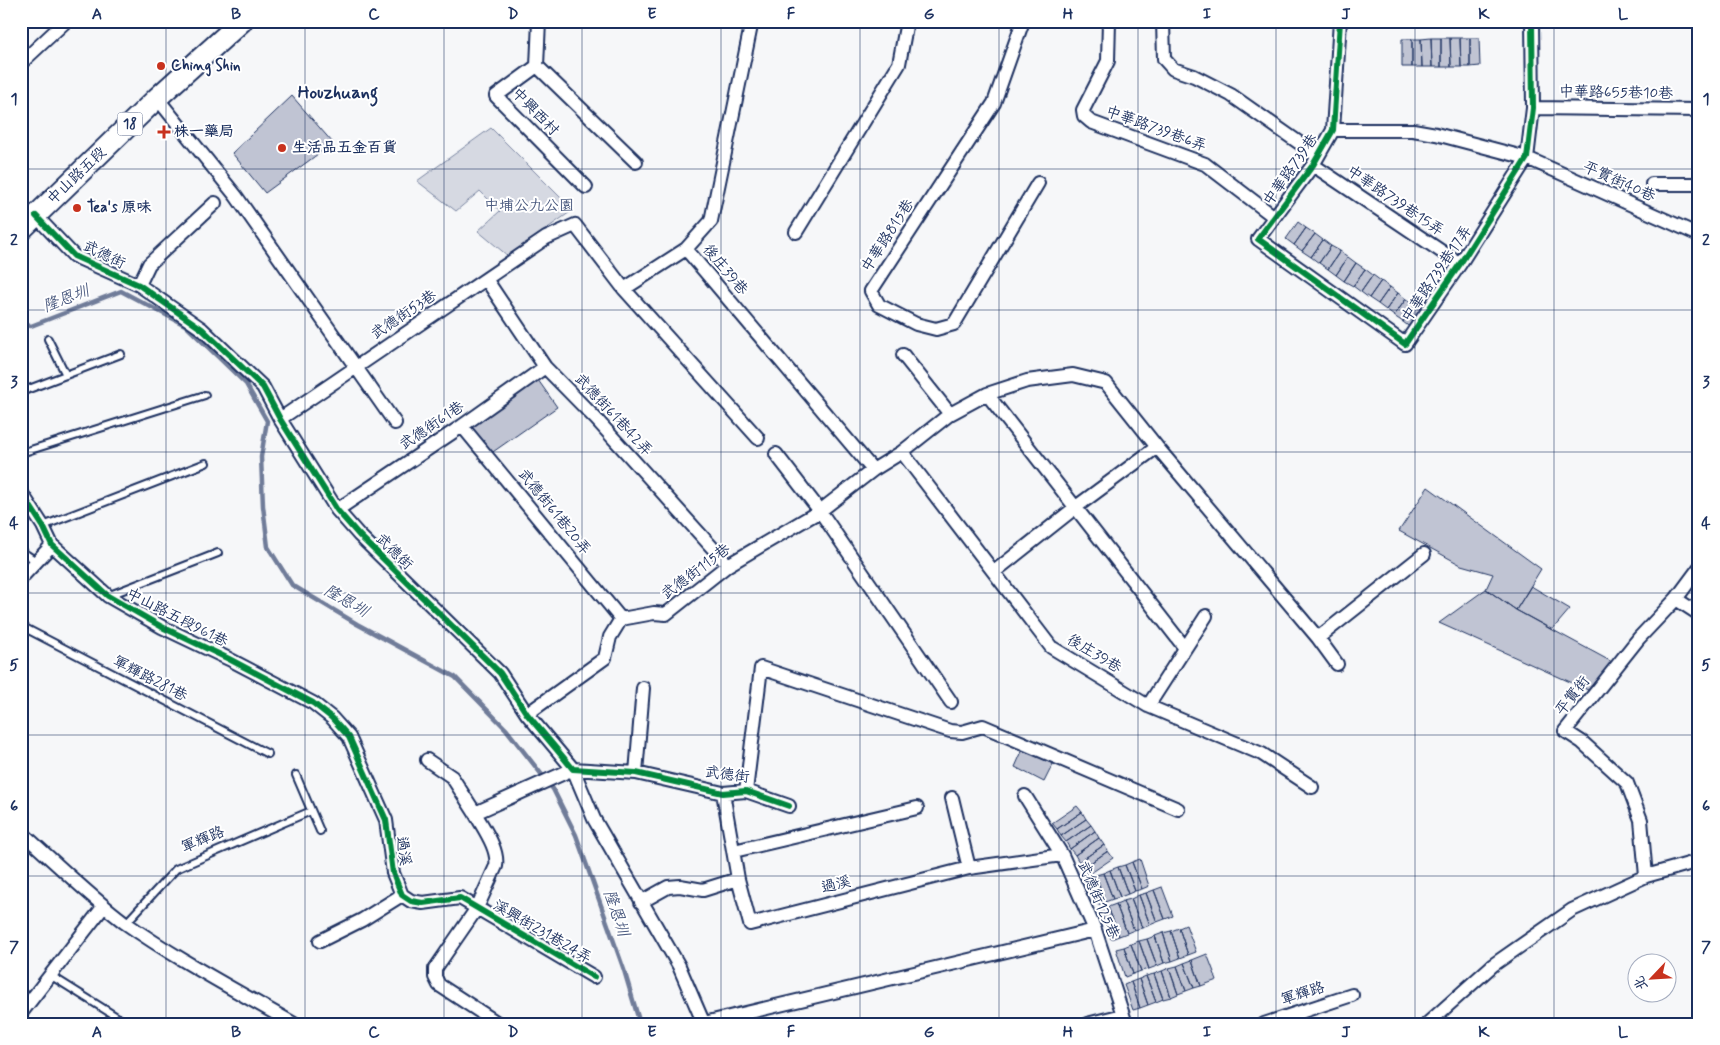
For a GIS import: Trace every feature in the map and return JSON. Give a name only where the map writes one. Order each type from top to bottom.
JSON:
[{"type":"main road","name":"中山路五段","points":[[21,230],[157,98],[242,21]]},
{"type":"street","points":[[21,63],[66,21]]},
{"type":"street","points":[[539,21],[537,66],[636,162]]},
{"type":"street","name":"後庄39巷","points":[[752,21],[711,221],[686,249],[873,470]]},
{"type":"street","points":[[796,232],[899,64],[907,21]]},
{"type":"street","name":"中華路815巷","points":[[1023,21],[994,103],[871,292],[879,305],[916,324],[936,328],[954,324],[1038,183]]},
{"type":"street","name":"中華路739巷6弄","points":[[1109,21],[1108,61],[1083,110],[1084,116],[1091,122],[1205,164],[1273,216]]},
{"type":"street","name":"中華路739巷15弄","points":[[1163,21],[1164,59],[1173,69],[1194,76],[1231,95],[1315,161],[1460,264]]},
{"type":"street","name":"中華路739巷","points":[[1258,239],[1315,161],[1333,130],[1340,21]]},
{"type":"street","name":"中華路739巷17弄","points":[[1258,239],[1405,344],[1460,264],[1527,158],[1533,108],[1532,21]]},
{"type":"street","name":"中興西村","points":[[537,66],[496,96],[586,187]]},
{"type":"street","points":[[157,98],[236,196],[395,423]]},
{"type":"street","name":"中華路655巷10巷","points":[[1533,108],[1699,110]]},
{"type":"street","name":"平實街40巷","points":[[1333,130],[1413,130],[1436,134],[1527,158],[1699,235]]},
{"type":"street","points":[[1652,184],[1699,184]]},
{"type":"street","points":[[139,285],[150,264],[215,203]]},
{"type":"street","name":"武德街","points":[[36,216],[74,256],[139,285],[202,329],[263,387],[280,419],[337,510],[359,535],[500,673],[527,714],[573,769],[636,773],[723,793],[746,791],[789,806]]},
{"type":"street","name":"武德街53巷","points":[[280,419],[546,238],[575,225],[624,289]]},
{"type":"street","points":[[686,249],[624,289],[758,438]]},
{"type":"street","name":"武德街61巷42弄","points":[[486,279],[545,367],[596,419],[728,565]]},
{"type":"street","points":[[903,354],[950,414]]},
{"type":"street","name":"武德街61巷","points":[[337,510],[462,426],[545,367]]},
{"type":"street","points":[[873,470],[902,452],[950,414],[987,394],[1027,380],[1073,375],[1106,383],[1157,447],[1318,638],[1337,664]]},
{"type":"street","points":[[987,394],[1185,648]]},
{"type":"street","name":"武德街61巷20弄","points":[[462,426],[621,618]]},
{"type":"street","points":[[994,572],[1076,507],[1157,447]]},
{"type":"street","name":"後庄39巷","points":[[902,452],[1051,647],[1148,706],[1262,754],[1312,787]]},
{"type":"street","points":[[776,454],[820,511],[952,702]]},
{"type":"street","name":"武德街115巷","points":[[621,618],[654,613],[666,614],[728,565],[820,511],[873,470]]},
{"type":"street","name":"中山路五段961巷","points":[[21,492],[43,526],[52,545],[108,596],[162,627],[229,659],[313,703],[332,718],[349,737]]},
{"type":"street","points":[[21,578],[52,545]]},
{"type":"street","points":[[1318,638],[1424,554]]},
{"type":"street","name":"平實街","points":[[1646,876],[1641,820],[1627,783],[1582,742],[1565,731],[1639,638],[1676,599],[1699,568]]},
{"type":"street","points":[[1676,599],[1699,614]]},
{"type":"street","points":[[1148,706],[1206,616]]},
{"type":"street","points":[[527,714],[605,658],[610,637],[621,618]]},
{"type":"street","points":[[746,791],[761,668],[950,731],[962,732],[983,726],[1178,809]]},
{"type":"street","points":[[636,773],[643,688]]},
{"type":"street","name":"過溪","points":[[349,737],[386,820],[393,873],[402,895]]},
{"type":"street","name":"溪興街231巷24弄","points":[[427,760],[452,777],[475,813],[497,859],[496,866],[477,908],[435,969],[435,977],[439,985],[500,1023]]},
{"type":"street","points":[[475,813],[573,769],[594,819],[678,966],[704,1023],[1095,930]]},
{"type":"street","name":"過溪","points":[[723,793],[738,879],[750,924],[969,868],[1062,855]]},
{"type":"street","name":"武德街125巷","points":[[1024,796],[1062,855],[1095,930],[1124,1019]]},
{"type":"street","points":[[952,798],[969,868]]},
{"type":"street","points":[[734,851],[917,808]]},
{"type":"street","points":[[21,832],[104,906],[126,923],[170,952],[294,1024]]},
{"type":"street","points":[[1427,1024],[1493,965],[1572,910],[1646,876],[1699,861]]},
{"type":"street","points":[[642,902],[668,887],[680,886],[703,890],[738,879]]},
{"type":"street","points":[[320,942],[362,920],[402,895],[411,901],[423,903],[460,898],[477,908]]},
{"type":"street","points":[[21,1013],[104,906]]},
{"type":"street","name":"溪興街231巷24弄","points":[[477,908],[594,977]]},
{"type":"street","name":"軍輝路","points":[[1264,1024],[1352,995]]},
{"type":"street","points":[[1087,1024],[1124,1019]]},
{"type":"lane","points":[[48,339],[66,375]]},
{"type":"lane","points":[[21,392],[121,354]]},
{"type":"lane","points":[[21,453],[205,395]]},
{"type":"lane","points":[[43,526],[206,463]]},
{"type":"lane","points":[[21,551],[36,560]]},
{"type":"lane","points":[[108,596],[218,553]]},
{"type":"lane","name":"軍輝路281巷","points":[[21,626],[268,754]]},
{"type":"lane","points":[[296,775],[320,832]]},
{"type":"lane","name":"軍輝路","points":[[126,923],[176,869],[311,811]]},
{"type":"lane","points":[[50,975],[128,1024]]},
{"type":"green space","name":"中埔公九公園","points":[[491,128],[573,210],[508,256],[478,231],[500,211],[480,191],[456,211],[417,181]]},
{"type":"building","points":[[1431,38],[1432,67],[1422,67],[1421,39]]},
{"type":"building","points":[[1431,38],[1441,38],[1441,67],[1432,67]]},
{"type":"building","points":[[1441,38],[1450,38],[1451,67],[1441,67]]},
{"type":"building","points":[[1450,38],[1460,38],[1461,67],[1451,67]]},
{"type":"building","points":[[1460,38],[1470,38],[1470,67],[1461,67]]},
{"type":"building","points":[[1470,38],[1479,38],[1480,66],[1470,67]]},
{"type":"building","points":[[1402,39],[1412,39],[1412,67],[1402,67]]},
{"type":"building","points":[[1412,39],[1421,39],[1422,67],[1412,67]]},
{"type":"building","name":"生活品五金百貨","points":[[292,96],[333,143],[265,193],[232,153]]},
{"type":"building","points":[[1298,222],[1306,228],[1294,245],[1286,239]]},
{"type":"building","points":[[1306,228],[1315,234],[1302,251],[1294,245]]},
{"type":"building","points":[[1315,234],[1323,240],[1311,257],[1302,251]]},
{"type":"building","points":[[1323,240],[1331,246],[1319,263],[1311,257]]},
{"type":"building","points":[[1331,246],[1340,251],[1328,269],[1319,263]]},
{"type":"building","points":[[1340,251],[1348,257],[1336,275],[1328,269]]},
{"type":"building","points":[[1348,257],[1356,263],[1344,281],[1336,275]]},
{"type":"building","points":[[1356,263],[1365,269],[1353,286],[1344,281]]},
{"type":"building","points":[[1365,269],[1373,275],[1361,292],[1353,286]]},
{"type":"building","points":[[1373,275],[1381,281],[1369,298],[1361,292]]},
{"type":"building","points":[[1381,281],[1390,287],[1378,304],[1369,298]]},
{"type":"building","points":[[1390,287],[1398,293],[1386,310],[1378,304]]},
{"type":"building","points":[[1398,293],[1406,299],[1394,316],[1386,310]]},
{"type":"building","points":[[1406,299],[1415,305],[1403,322],[1394,316]]},
{"type":"building","points":[[1415,305],[1423,311],[1411,328],[1403,322]]},
{"type":"building","points":[[538,380],[557,407],[490,454],[471,427]]},
{"type":"building","points":[[1428,487],[1541,569],[1516,610],[1486,589],[1493,574],[1461,565],[1399,531]]},
{"type":"building","points":[[1531,586],[1570,609],[1552,630],[1516,610]]},
{"type":"building","points":[[1486,589],[1516,610],[1612,662],[1588,690],[1439,623]]},
{"type":"building","points":[[1023,749],[1053,764],[1044,782],[1015,767]]},
{"type":"building","points":[[1077,806],[1082,812],[1057,829],[1052,823]]},
{"type":"building","points":[[1082,812],[1086,819],[1061,836],[1057,829]]},
{"type":"building","points":[[1086,819],[1091,825],[1066,842],[1061,836]]},
{"type":"building","points":[[1091,825],[1095,831],[1070,849],[1066,842]]},
{"type":"building","points":[[1095,831],[1099,838],[1075,855],[1070,849]]},
{"type":"building","points":[[1099,838],[1104,845],[1079,862],[1075,855]]},
{"type":"building","points":[[1104,845],[1108,851],[1083,868],[1079,862]]},
{"type":"building","points":[[1108,851],[1113,858],[1088,875],[1083,868]]},
{"type":"building","points":[[1140,859],[1149,886],[1142,889],[1132,862]]},
{"type":"building","points":[[1132,862],[1142,889],[1135,891],[1125,865]]},
{"type":"building","points":[[1125,865],[1135,891],[1128,894],[1118,867]]},
{"type":"building","points":[[1118,867],[1128,894],[1120,897],[1110,870]]},
{"type":"building","points":[[1110,870],[1120,897],[1113,899],[1103,873]]},
{"type":"building","points":[[1103,873],[1113,899],[1105,902],[1096,875]]},
{"type":"building","points":[[1096,875],[1105,902],[1098,905],[1088,878]]},
{"type":"building","points":[[1162,887],[1173,916],[1165,919],[1154,890]]},
{"type":"building","points":[[1154,890],[1165,919],[1157,922],[1146,893]]},
{"type":"building","points":[[1146,893],[1157,922],[1150,925],[1139,895]]},
{"type":"building","points":[[1139,895],[1150,925],[1142,928],[1131,899]]},
{"type":"building","points":[[1131,899],[1142,928],[1134,930],[1123,901]]},
{"type":"building","points":[[1123,901],[1134,930],[1127,933],[1116,904]]},
{"type":"building","points":[[1116,904],[1127,933],[1119,936],[1108,907]]},
{"type":"building","points":[[1108,907],[1119,936],[1111,939],[1100,910]]},
{"type":"building","points":[[1186,925],[1196,952],[1188,955],[1179,928]]},
{"type":"building","points":[[1179,928],[1188,955],[1180,958],[1171,931]]},
{"type":"building","points":[[1171,931],[1180,958],[1172,961],[1163,933]]},
{"type":"building","points":[[1163,933],[1172,961],[1164,963],[1155,936]]},
{"type":"building","points":[[1155,936],[1164,963],[1157,966],[1147,939]]},
{"type":"building","points":[[1147,939],[1157,966],[1149,969],[1139,941]]},
{"type":"building","points":[[1139,941],[1149,969],[1141,971],[1131,944]]},
{"type":"building","points":[[1131,944],[1141,971],[1133,974],[1124,947]]},
{"type":"building","points":[[1124,947],[1133,974],[1125,977],[1116,949]]},
{"type":"building","points":[[1207,954],[1217,980],[1201,986],[1192,960]]},
{"type":"building","points":[[1192,960],[1201,986],[1194,988],[1184,963]]},
{"type":"building","points":[[1184,963],[1194,988],[1186,991],[1177,966]]},
{"type":"building","points":[[1177,966],[1186,991],[1178,994],[1169,968]]},
{"type":"building","points":[[1169,968],[1178,994],[1171,997],[1162,971]]},
{"type":"building","points":[[1162,971],[1171,997],[1163,999],[1154,974]]},
{"type":"building","points":[[1154,974],[1163,999],[1156,1002],[1146,976]]},
{"type":"building","points":[[1146,976],[1156,1002],[1148,1005],[1139,979]]},
{"type":"building","points":[[1139,979],[1148,1005],[1140,1008],[1131,982]]},
{"type":"building","points":[[1131,982],[1140,1008],[1133,1010],[1124,985]]},
{"type":"waterway","name":"隆恩圳","points":[[21,324],[31,326],[121,291],[185,325],[246,384],[267,421],[261,457],[263,506],[268,547],[292,585],[357,624],[455,677],[506,729],[553,789],[576,835],[624,970],[640,1024]]},
{"type":"cycle path","points":[[1340,21],[1333,130],[1313,165],[1258,239],[1405,344],[1460,264],[1527,158],[1533,108],[1532,21]]},
{"type":"cycle path","points":[[36,216],[74,256],[139,285],[202,329],[263,387],[280,419],[337,510],[359,535],[500,673],[527,714],[573,769],[636,773],[723,793],[746,791],[789,806]]},
{"type":"cycle path","points":[[21,492],[43,526],[52,545],[108,596],[162,627],[229,659],[313,703],[332,718],[349,737],[386,820],[393,873],[402,895],[411,901],[423,903],[460,898],[594,977]]},
{"type":"place","name":"Ching Shin","points":[[161,66]]},
{"type":"place","name":"株一藥局","points":[[164,132]]},
{"type":"place","name":"生活品五金百貨","points":[[282,148]]},
{"type":"place","name":"Tea's 原味","points":[[77,208]]},
{"type":"district","name":"Houzhuang","points":[[338,93]]}]
